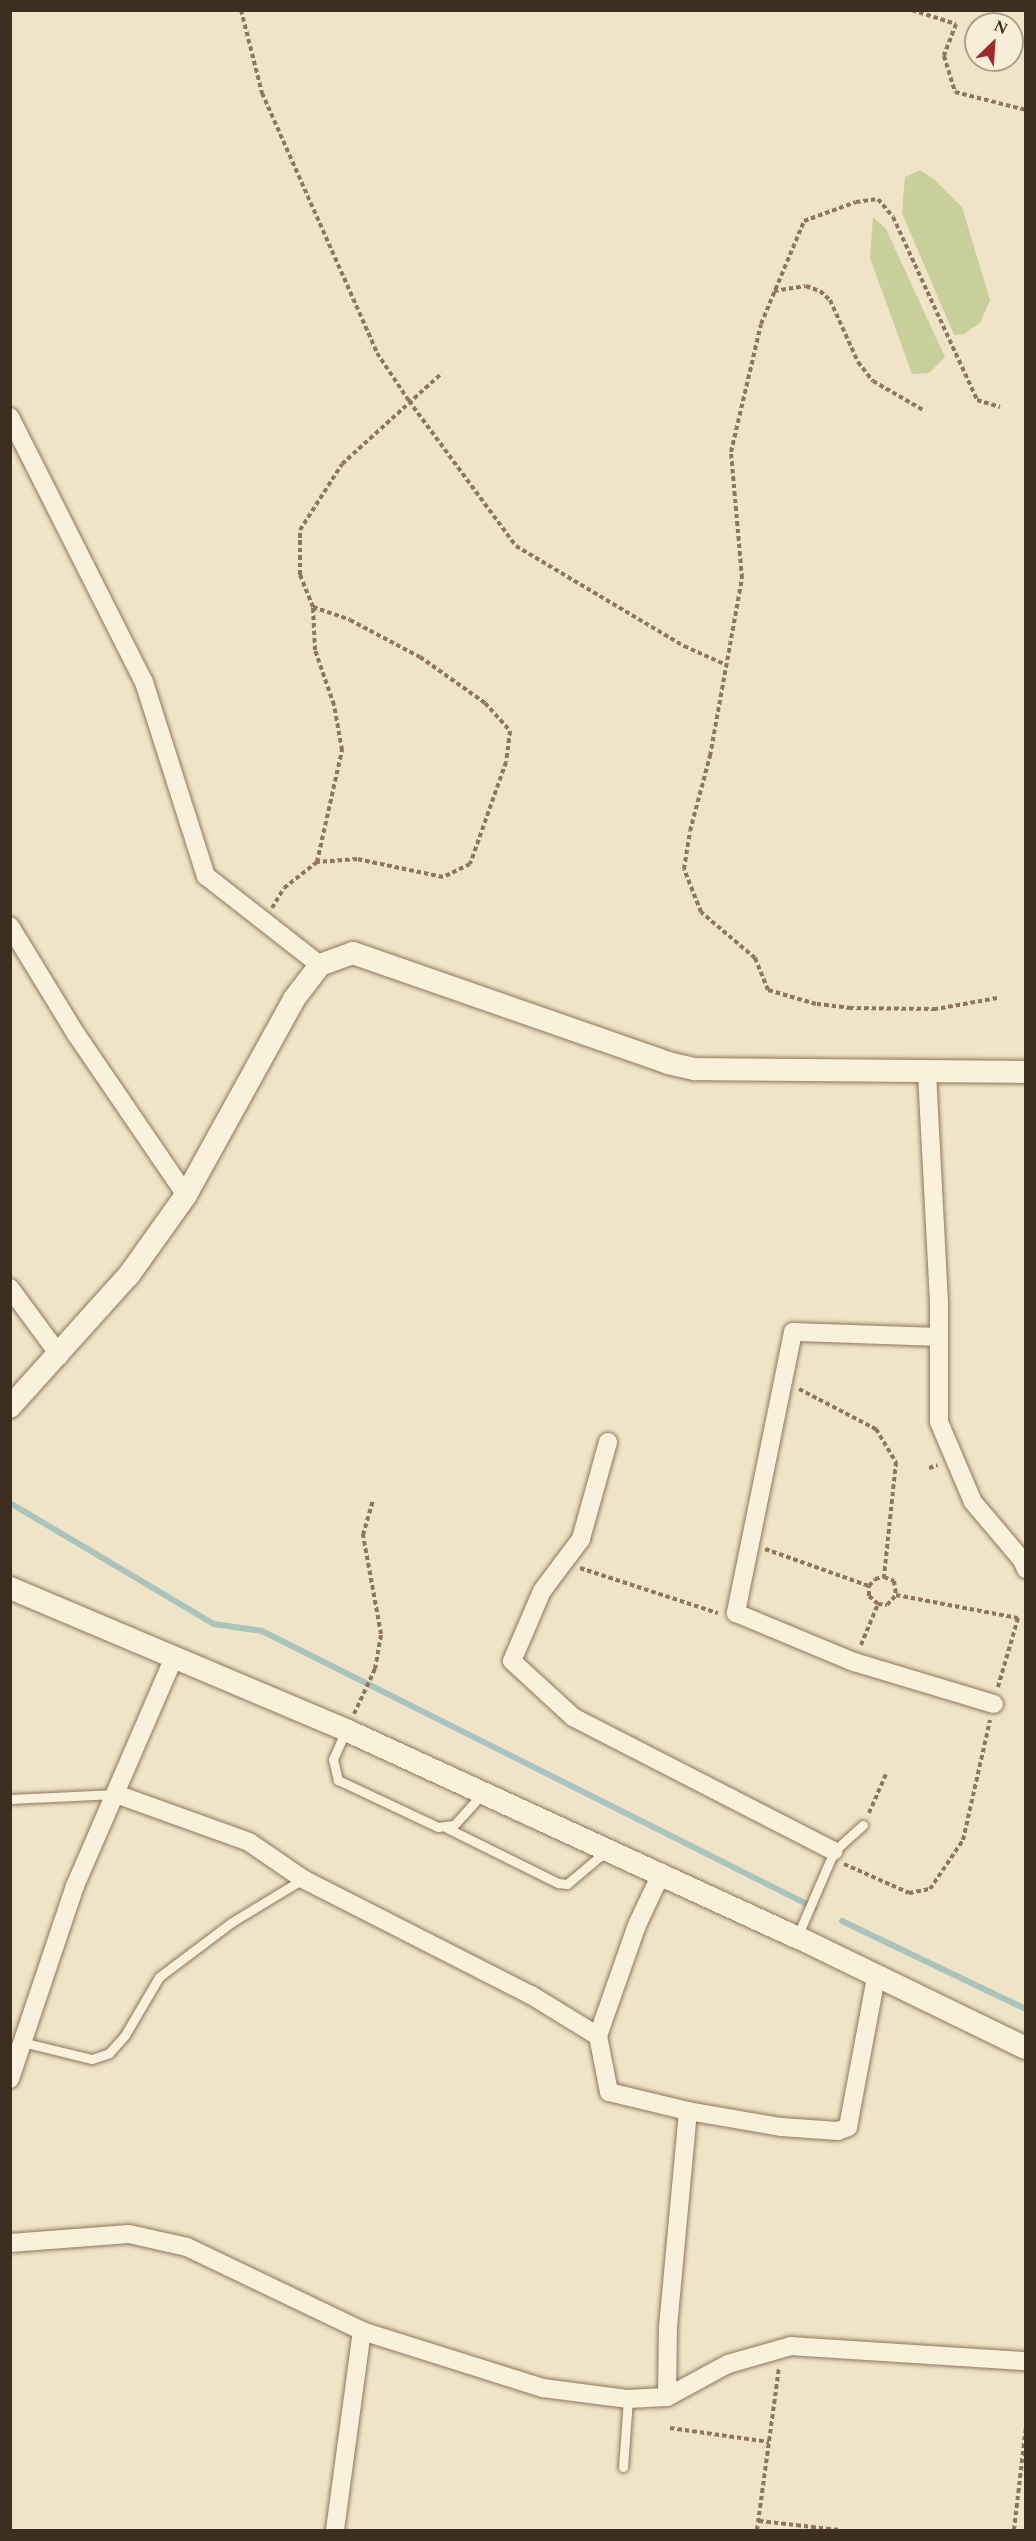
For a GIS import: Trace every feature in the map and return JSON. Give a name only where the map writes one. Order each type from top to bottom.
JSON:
[{"type":"street","points":[[10,417],[144,681],[206,876],[320,965]]},
{"type":"street","points":[[10,926],[76,1034],[186,1195]]},
{"type":"street","points":[[10,1407],[60,1356],[129,1275],[186,1195],[294,999],[320,965],[353,953],[668,1063],[695,1068],[927,1073],[1026,1072]]},
{"type":"street","points":[[927,1073],[938,1337],[939,1422],[953,1461],[973,1502],[1022,1560],[1026,1569]]},
{"type":"street","points":[[10,1288],[60,1356]]},
{"type":"street","points":[[938,1337],[793,1332],[748,1542],[736,1613],[854,1662],[994,1704]]},
{"type":"street","points":[[608,1442],[581,1539],[566,1563],[542,1591],[512,1661],[573,1717],[832,1854]]},
{"type":"street","points":[[13,1592],[346,1730],[661,1874],[801,1928],[876,1977],[1026,2048]]},
{"type":"street","points":[[11,2079],[75,1887],[173,1659]]},
{"type":"street","points":[[116,1794],[249,1842],[303,1879],[531,1995],[598,2036]]},
{"type":"street","points":[[661,1874],[637,1924],[598,2036],[609,2092],[688,2111],[781,2127],[838,2131],[848,2127],[876,1977]]},
{"type":"street","points":[[667,2397],[668,2327],[688,2111]]},
{"type":"street","points":[[10,2243],[129,2234],[186,2247],[362,2331],[543,2388],[628,2399],[667,2397],[728,2364],[782,2349],[1026,2361]]},
{"type":"street","points":[[335,2530],[362,2331]]},
{"type":"lane","points":[[346,1730],[333,1759],[338,1780],[447,1828],[558,1883],[567,1884],[608,1850]]},
{"type":"lane","points":[[447,1828],[483,1793]]},
{"type":"lane","points":[[10,1799],[116,1794]]},
{"type":"lane","points":[[801,1928],[832,1854],[863,1825]]},
{"type":"lane","points":[[22,2042],[92,2059],[109,2053],[125,2035],[159,1977],[232,1923],[303,1879]]},
{"type":"lane","points":[[623,2467],[628,2399]]},
{"type":"path","points":[[241,10],[262,93],[377,353],[409,401],[516,546],[684,646],[724,664]]},
{"type":"path","points":[[912,10],[956,24],[944,56],[955,92],[1026,110]]},
{"type":"path","points":[[997,998],[936,1009],[861,1009],[816,1004],[768,990],[755,958],[701,912],[684,869],[690,831],[710,756],[724,664],[742,578],[730,452],[761,324],[804,221],[856,202],[878,199],[894,217],[977,400],[1000,407]]},
{"type":"path","points":[[773,291],[806,286],[820,291],[830,300],[858,362],[873,381],[924,410]]},
{"type":"path","points":[[317,862],[342,750],[334,705],[315,650],[313,608],[300,575],[300,530],[342,464],[442,373]]},
{"type":"path","points":[[264,921],[284,888],[317,862],[357,859],[443,877],[470,864],[506,762],[510,731],[485,703],[420,657],[350,620],[313,608]]},
{"type":"path","points":[[783,1380],[876,1429],[896,1462],[884,1577]]},
{"type":"path","points":[[362,1697],[374,1672],[381,1634],[363,1535],[373,1501]]},
{"type":"path","points":[[748,1542],[869,1587]]},
{"type":"path","points":[[566,1563],[727,1615],[736,1613]]},
{"type":"path","points":[[884,1577],[894,1581],[896,1595],[887,1605],[878,1604],[869,1596],[869,1587],[875,1579],[884,1577]]},
{"type":"path","points":[[832,1854],[909,1893],[930,1889],[963,1840],[994,1704],[1018,1618],[896,1595]]},
{"type":"path","points":[[854,1662],[878,1604]]},
{"type":"path","points":[[863,1825],[886,1774]]},
{"type":"path","points":[[757,2530],[782,2349]]},
{"type":"path","points":[[1014,2530],[1023,2476],[1026,2427]]},
{"type":"path","points":[[670,2428],[770,2442]]},
{"type":"path","points":[[759,2520],[839,2530]]},
{"type":"green space","points":[[920,170],[935,180],[962,207],[990,300],[980,323],[964,334],[954,335],[902,213],[905,177]]},
{"type":"green space","points":[[873,217],[886,229],[945,357],[929,373],[912,374],[870,258]]},
{"type":"waterway","points":[[10,1503],[214,1624],[262,1631],[815,1908]]},
{"type":"waterway","points":[[842,1921],[1026,2009]]}]
